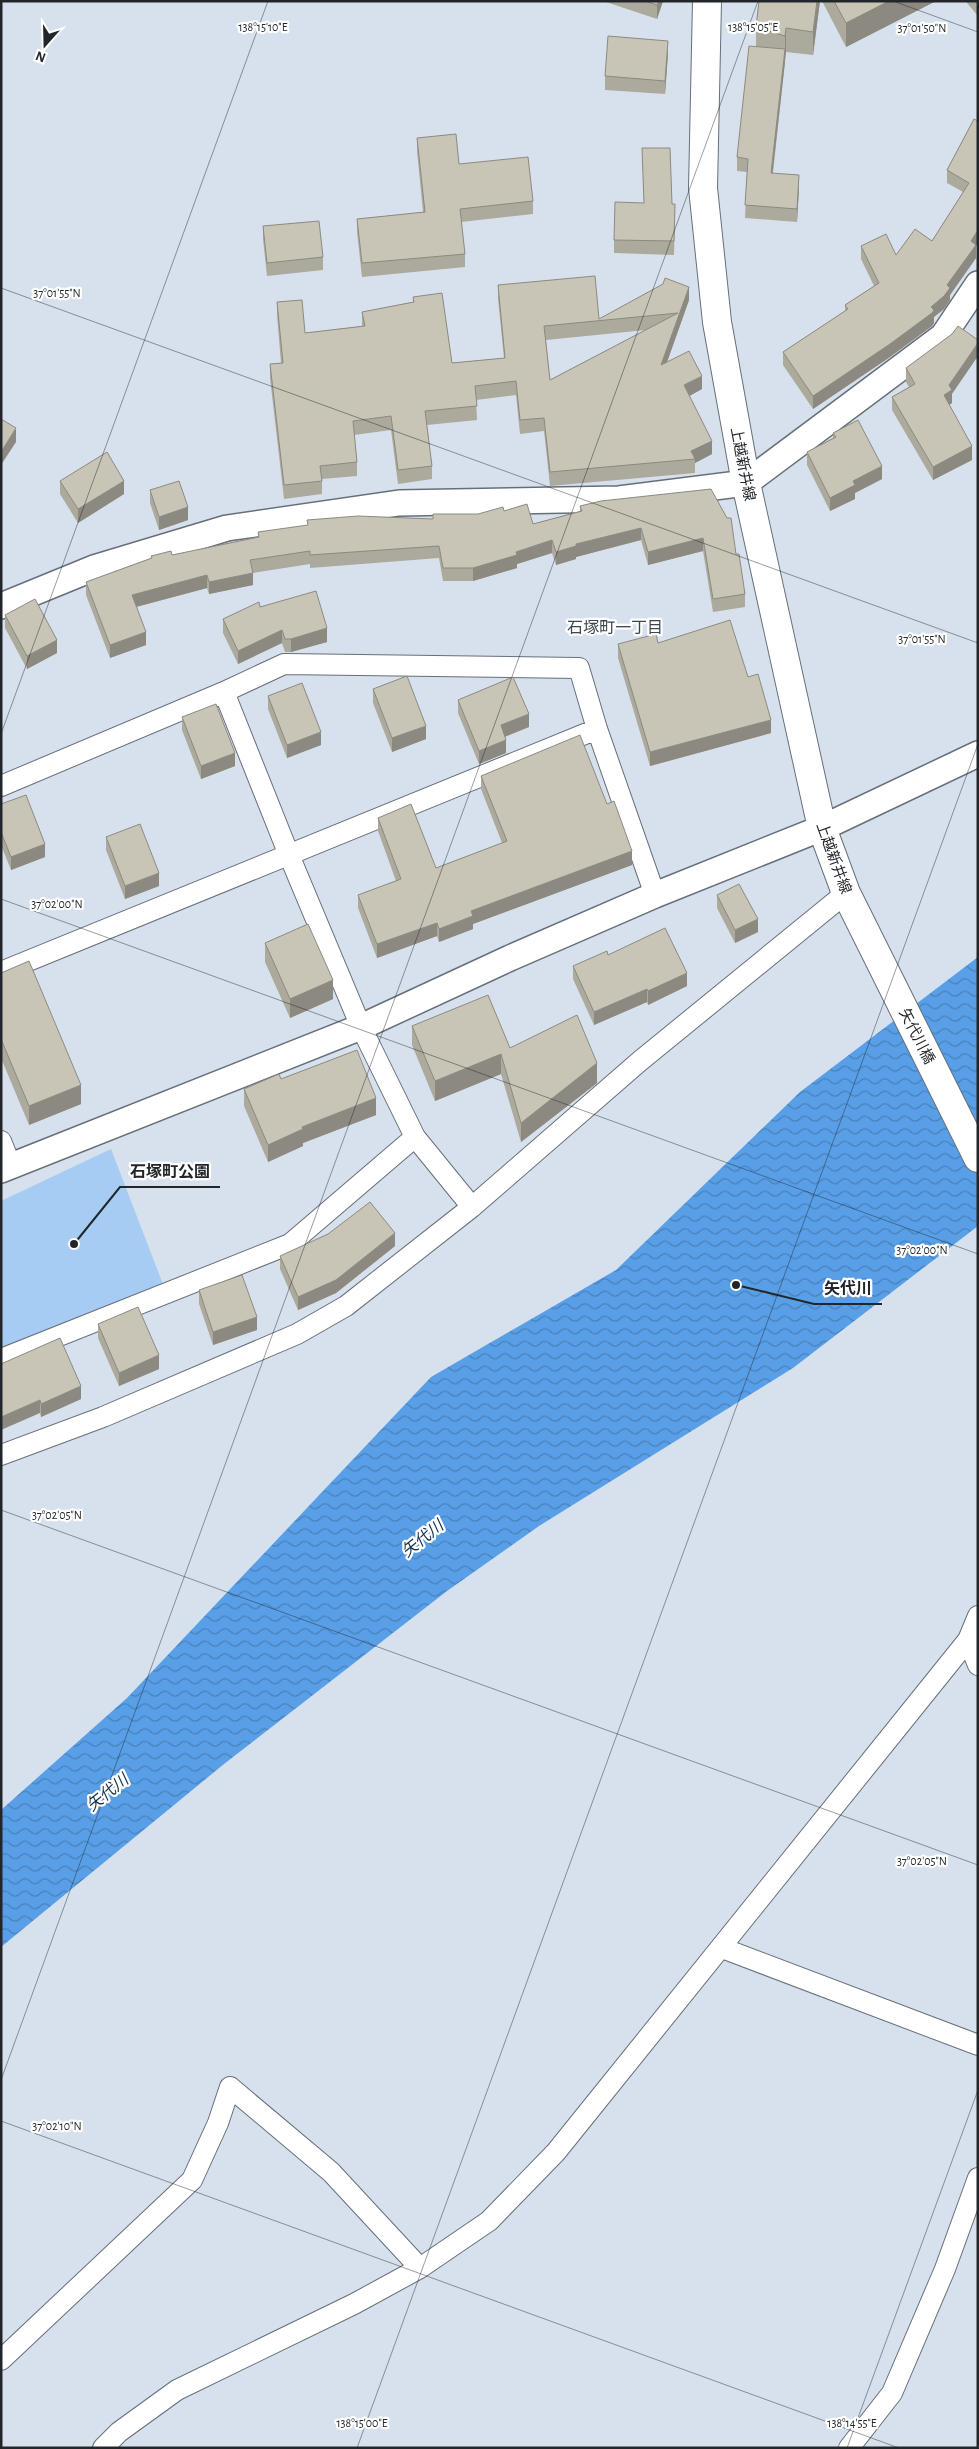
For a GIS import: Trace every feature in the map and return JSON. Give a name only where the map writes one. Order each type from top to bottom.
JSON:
[{"type":"main road","name":"上越新井線","points":[[707,1],[703,188],[717,322],[746,483],[822,828],[851,904]]},
{"type":"main road","name":"矢代川橋","points":[[851,904],[978,1158]]},
{"type":"street","points":[[1,606],[94,568],[227,528],[399,503],[619,499],[746,483],[943,336],[978,284]]},
{"type":"street","points":[[1,786],[224,692],[284,664],[579,668],[597,729],[655,895]]},
{"type":"street","points":[[224,692],[288,855],[361,1028],[415,1137],[472,1207]]},
{"type":"street","points":[[1,972],[597,729]]},
{"type":"street","points":[[1,1141],[6,1168],[361,1028],[510,958],[655,895],[822,828],[978,754]]},
{"type":"street","points":[[1,1455],[103,1417],[297,1334],[346,1306],[472,1207],[640,1061],[851,904]]},
{"type":"street","points":[[1,1359],[290,1244],[415,1137]]},
{"type":"street","points":[[103,2448],[119,2432],[177,2390],[354,2304],[420,2268],[489,2221],[556,2152],[722,1948],[968,1640],[978,1616]]},
{"type":"street","points":[[968,1640],[978,1665]]},
{"type":"street","points":[[722,1948],[978,2045]]},
{"type":"street","points":[[1,2360],[192,2180],[218,2122],[230,2087],[331,2172],[420,2268]]},
{"type":"street","points":[[850,2448],[892,2394],[945,2269],[978,2178]]},
{"type":"shaded area","points":[[111,1149],[164,1287],[1,1354],[1,1201]]},
{"type":"water","points":[[978,957],[978,1226],[793,1368],[539,1526],[447,1591],[224,1764],[1,1947],[1,1810],[127,1698],[431,1377],[616,1270],[800,1092]]},
{"type":"building","points":[[645,1],[659,1],[657,5]]},
{"type":"building","points":[[759,1],[817,1],[813,32],[786,28],[785,36],[756,27]]},
{"type":"building","points":[[834,1],[889,1],[846,23]]},
{"type":"building","points":[[608,36],[668,41],[665,81],[605,76]]},
{"type":"building","points":[[749,46],[785,49],[771,173],[799,175],[797,209],[745,205],[748,159],[737,157]]},
{"type":"building","points":[[974,119],[978,121],[978,230],[971,241],[976,245],[947,285],[950,288],[931,307],[934,310],[932,313],[813,396],[783,352],[848,309],[845,305],[879,283],[861,246],[886,234],[896,255],[915,229],[932,241],[969,183],[947,170]]},
{"type":"building","points":[[456,134],[459,164],[528,157],[533,201],[460,209],[465,254],[362,263],[357,219],[425,212],[417,138]]},
{"type":"building","points":[[642,148],[670,148],[672,204],[675,204],[674,241],[614,240],[615,202],[644,203]]},
{"type":"building","points":[[319,221],[323,257],[267,263],[263,226]]},
{"type":"building","points":[[595,276],[599,319],[663,284],[665,278],[689,287],[661,365],[689,351],[702,376],[684,385],[712,441],[691,451],[695,459],[550,472],[544,418],[520,420],[516,381],[475,386],[477,406],[425,411],[432,466],[398,470],[391,416],[353,421],[357,462],[320,466],[322,481],[284,485],[270,364],[283,363],[277,302],[302,300],[305,333],[365,326],[362,312],[414,302],[413,297],[442,293],[452,363],[505,358],[498,285]],"holes":[[[678,313],[550,380],[544,326]]]},
{"type":"building","points":[[958,326],[978,340],[978,343],[949,385],[952,390],[944,395],[972,446],[933,467],[892,397],[915,384],[906,368],[952,334]]},
{"type":"building","points":[[1,419],[16,428],[1,452]]},
{"type":"building","points":[[858,420],[882,466],[853,481],[855,485],[830,498],[807,452],[836,437],[833,433]]},
{"type":"building","points":[[107,452],[124,481],[78,509],[60,481]]},
{"type":"building","points":[[179,481],[188,507],[159,517],[150,490]]},
{"type":"building","points":[[711,489],[727,518],[731,518],[736,554],[739,554],[745,594],[713,599],[703,538],[648,552],[641,528],[576,544],[576,546],[556,552],[552,540],[516,552],[517,555],[473,568],[443,568],[439,546],[310,555],[310,551],[250,560],[253,573],[209,582],[207,575],[132,595],[146,632],[110,645],[86,582],[152,558],[151,556],[171,551],[172,555],[259,537],[258,532],[308,525],[307,520],[358,516],[433,519],[433,514],[478,514],[503,507],[504,511],[527,504],[533,524],[582,511],[580,506],[601,501]]},
{"type":"building","points":[[316,591],[327,628],[291,639],[285,639],[282,630],[238,651],[223,619],[259,602],[260,607]]},
{"type":"building","points":[[35,599],[57,640],[27,656],[5,615]]},
{"type":"building","points":[[730,620],[748,677],[758,674],[771,720],[650,752],[618,644],[656,634],[658,643]]},
{"type":"building","points":[[407,676],[426,726],[392,738],[373,689]]},
{"type":"building","points":[[513,677],[529,714],[501,725],[506,740],[479,751],[458,700]]},
{"type":"building","points":[[302,683],[321,732],[287,745],[268,696]]},
{"type":"building","points":[[216,704],[235,753],[201,766],[182,717]]},
{"type":"building","points":[[580,735],[607,804],[614,801],[632,851],[471,911],[473,916],[439,929],[437,923],[377,944],[358,895],[401,879],[378,818],[411,804],[436,868],[507,841],[481,776]]},
{"type":"building","points":[[26,795],[45,844],[11,857],[1,832],[1,804]]},
{"type":"building","points":[[140,824],[159,873],[125,886],[106,837]]},
{"type":"building","points":[[739,884],[758,919],[735,930],[717,895]]},
{"type":"building","points":[[308,924],[333,980],[290,999],[265,943]]},
{"type":"building","points":[[665,928],[687,973],[648,991],[647,989],[594,1012],[573,966],[607,951],[608,955]]},
{"type":"building","points":[[29,961],[81,1085],[29,1106],[1,1039],[1,973]]},
{"type":"building","points":[[488,995],[510,1048],[577,1015],[597,1063],[521,1123],[501,1054],[435,1081],[412,1026]]},
{"type":"building","points":[[357,1050],[376,1098],[302,1127],[303,1129],[268,1145],[244,1089],[279,1074],[281,1079]]},
{"type":"building","points":[[370,1202],[395,1233],[336,1280],[298,1297],[280,1256],[328,1234]]},
{"type":"building","points":[[242,1275],[257,1317],[213,1332],[199,1290]]},
{"type":"building","points":[[138,1307],[159,1355],[119,1373],[98,1324]]},
{"type":"building","points":[[60,1338],[81,1386],[41,1404],[40,1400],[1,1417],[1,1364]]},
{"type":"place","name":"石塚町公園","points":[[74,1244]]},
{"type":"place","name":"矢代川","points":[[736,1285]]},
{"type":"district","name":"石塚町一丁目","points":[[615,627]]}]
